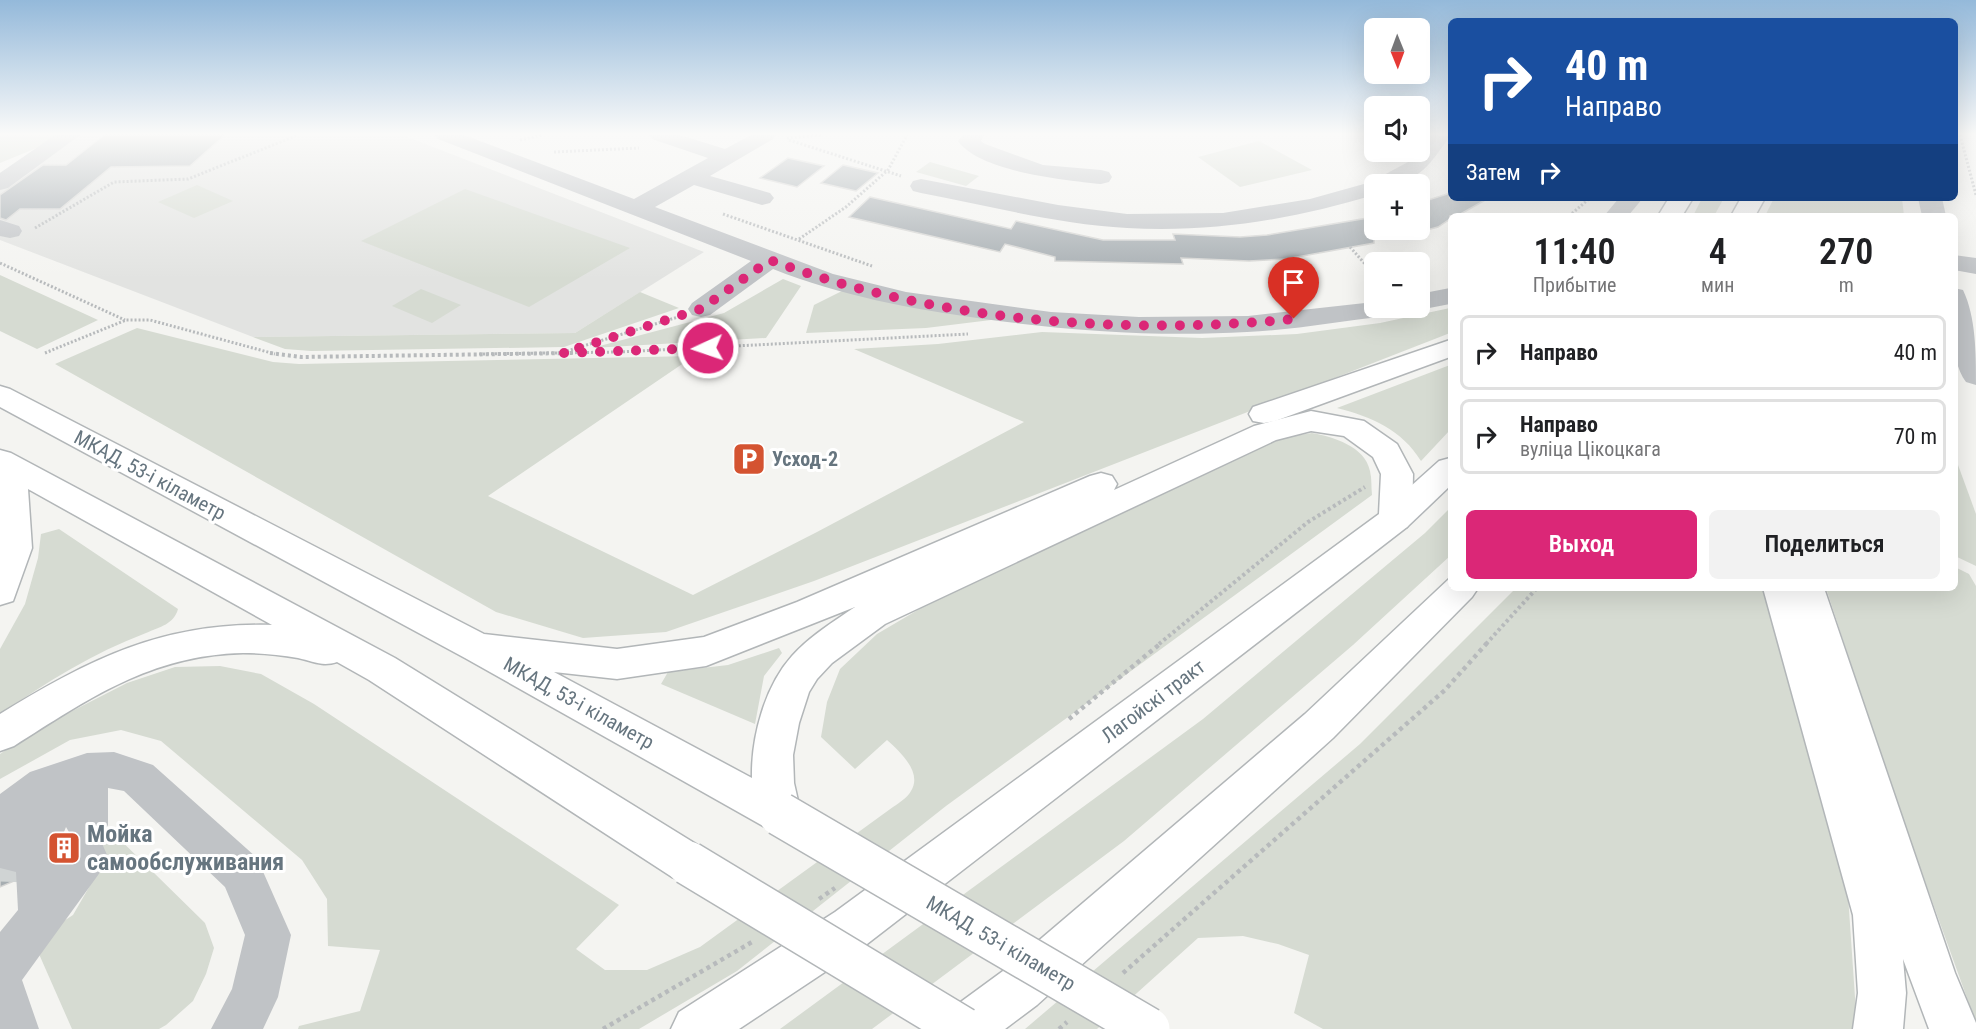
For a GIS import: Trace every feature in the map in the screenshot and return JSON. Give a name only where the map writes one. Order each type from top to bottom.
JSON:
[{"type":"main road","points":[[478,648],[617,664],[706,651],[810,612],[1246,420],[1448,349]]},
{"type":"main road","name":"МКАД, 53-і кіламетр","points":[[0,395],[478,648],[780,814],[1148,1029]]},
{"type":"main road","points":[[780,814],[773,783],[773,753],[785,704],[802,670],[827,645],[872,614],[1265,433],[1311,421],[1353,428],[1386,451],[1396,474],[1395,519]]},
{"type":"main road","points":[[0,460],[12,488],[15,513],[15,548],[2,588]]},
{"type":"main road","points":[[0,460],[382,669],[688,863],[963,1029],[1020,988],[1319,726],[1457,591]]},
{"type":"main road","name":"Лагойскі тракт","points":[[696,1029],[835,904],[1395,519],[1448,470]]},
{"type":"main road","points":[[1782,591],[1876,915],[1882,993],[1878,1029]]},
{"type":"main road","points":[[1807,591],[1932,976],[1954,1029]]},
{"type":"main road","points":[[0,734],[106,671],[161,651],[197,644],[243,638],[274,640],[313,646],[382,669]]},
{"type":"street","points":[[581,183],[636,208],[824,280],[906,300],[1051,320],[1139,325],[1248,324],[1364,311]]},
{"type":"street","points":[[636,208],[680,183]]},
{"type":"street","points":[[711,183],[762,198]]},
{"type":"street","points":[[1047,183],[1058,212]]},
{"type":"street","points":[[921,186],[1058,212],[1127,221],[1223,220],[1312,206],[1364,191]]},
{"type":"street","points":[[1618,213],[1628,201]]},
{"type":"street","points":[[701,309],[770,260]]},
{"type":"street","points":[[1958,263],[1976,266]]},
{"type":"street","points":[[1430,300],[1448,296]]},
{"type":"street","points":[[1958,311],[1976,376]]},
{"type":"street","points":[[40,917],[39,847],[45,785],[87,771],[114,770],[138,778],[241,873],[268,935],[254,997],[236,1029]]},
{"type":"street","points":[[39,847],[87,771]]},
{"type":"street","points":[[0,970],[86,856],[39,847]]},
{"type":"street","points":[[0,985],[14,1029]]},
{"type":"path","points":[[5,229],[34,228],[112,183]]},
{"type":"path","points":[[770,260],[846,207],[873,183]]},
{"type":"path","points":[[915,183],[921,186]]},
{"type":"path","points":[[1572,213],[1586,201]]},
{"type":"path","points":[[714,211],[875,267]]},
{"type":"path","points":[[1350,247],[1364,263]]},
{"type":"path","points":[[0,263],[126,320]]},
{"type":"path","points":[[563,353],[701,309]]},
{"type":"path","points":[[45,353],[126,320],[150,320],[278,355],[301,357],[563,353],[775,345],[970,333]]},
{"type":"path","points":[[1060,726],[1308,522],[1364,488],[1396,474]]},
{"type":"path","points":[[1122,974],[1445,690],[1534,591]]},
{"type":"path","points":[[603,1029],[757,938]]},
{"type":"path","points":[[1059,1029],[1068,1021]]},
{"type":"shaded area","points":[[0,183],[526,183],[704,252],[575,333],[253,337],[0,240]]},
{"type":"shaded area","points":[[1234,183],[1257,183],[1240,187]]},
{"type":"shaded area","points":[[197,185],[233,201],[194,218],[158,202]]},
{"type":"shaded area","points":[[465,189],[630,248],[529,307],[361,241]]},
{"type":"shaded area","points":[[1700,201],[1722,201],[1716,213],[1694,213]]},
{"type":"shaded area","points":[[1772,201],[1902,201],[1904,213],[1766,213]]},
{"type":"shaded area","points":[[0,275],[98,320],[37,349],[0,331]]},
{"type":"shaded area","points":[[783,279],[801,286],[766,338],[592,348],[724,313]]},
{"type":"shaded area","points":[[421,289],[461,305],[432,323],[392,306]]},
{"type":"shaded area","points":[[844,290],[999,319],[926,328],[806,333],[814,305]]},
{"type":"shaded area","points":[[640,292],[679,308],[564,347],[311,351],[285,349],[253,337],[575,333]]},
{"type":"shaded area","points":[[1448,308],[1448,334],[814,581],[666,632],[583,638],[496,612],[55,364],[137,328],[273,362],[299,364],[694,356],[488,496],[693,595],[1024,422],[854,349],[938,344],[1042,332],[1202,338],[1297,334],[1403,318],[1430,318],[1430,312]]},
{"type":"shaded area","points":[[1448,366],[1448,432],[1421,461],[1405,441],[1385,426],[1337,408]]},
{"type":"shaded area","points":[[1312,433],[1338,440],[1362,455],[1370,471],[1372,495],[946,806],[737,971],[639,1029],[298,1029],[299,1026],[360,1011],[380,950],[328,946],[327,899],[302,860],[161,741],[121,730],[70,740],[0,779],[0,754],[33,731],[127,683],[175,667],[220,666],[261,674],[314,704],[619,905],[576,949],[605,970],[647,970],[700,947],[901,802],[910,793],[914,784],[912,769],[887,740],[855,769],[821,737],[827,702],[840,669],[877,634],[962,584],[1275,439]]},
{"type":"shaded area","points":[[1958,465],[1976,514],[1976,566],[1958,557]]},
{"type":"shaded area","points":[[1448,510],[1448,558],[1353,645],[1124,841],[872,1029],[780,1029],[1203,719],[1425,533]]},
{"type":"shaded area","points":[[59,529],[178,609],[166,624],[89,659],[0,714],[0,649],[25,604],[38,558],[41,534]]},
{"type":"shaded area","points":[[1958,568],[1969,574],[1976,586],[1976,1023],[1891,787],[1827,591],[1958,591]]},
{"type":"shaded area","points":[[1513,591],[1763,591],[1848,895],[1856,1012],[1852,1029],[1323,1029],[1294,1013],[1309,955],[1278,944],[1243,936],[1198,938],[1097,1029],[1025,1029],[1360,744]]},
{"type":"shaded area","points":[[779,648],[782,653],[764,676],[755,724],[661,684],[668,672],[728,665]]},
{"type":"shaded area","points":[[100,820],[205,923],[214,948],[206,974],[193,1001],[159,1029],[72,1029],[35,945],[53,928],[73,915],[103,863],[99,849]]},
{"type":"building","points":[[17,183],[92,183],[60,209],[20,209],[6,220],[0,218],[0,195]]},
{"type":"building","points":[[781,183],[802,183],[797,187]]},
{"type":"building","points":[[821,183],[866,183],[856,191]]},
{"type":"building","points":[[1448,194],[1448,201],[1484,201],[1462,213],[1448,213],[1448,220],[1430,229],[1430,199]]},
{"type":"building","points":[[870,197],[1011,229],[1016,221],[1103,240],[1175,240],[1173,234],[1240,237],[1267,235],[1364,219],[1364,240],[1374,240],[1374,243],[1286,259],[1249,261],[1181,258],[1183,264],[1055,261],[1055,257],[1005,244],[1000,252],[849,217]]},
{"type":"building","points":[[0,870],[14,874],[14,881],[0,887]]},
{"type":"tunnel","points":[[13,882],[14,853]]},
{"type":"place","name":"Усход-2","points":[[749,459]]},
{"type":"place","name":"Мойка самообслуживания","points":[[64,848]]},
{"type":"route","points":[[708,348],[563,353],[701,309],[770,260],[824,280],[906,300],[1051,320],[1139,325],[1248,324],[1294,319]]}]
